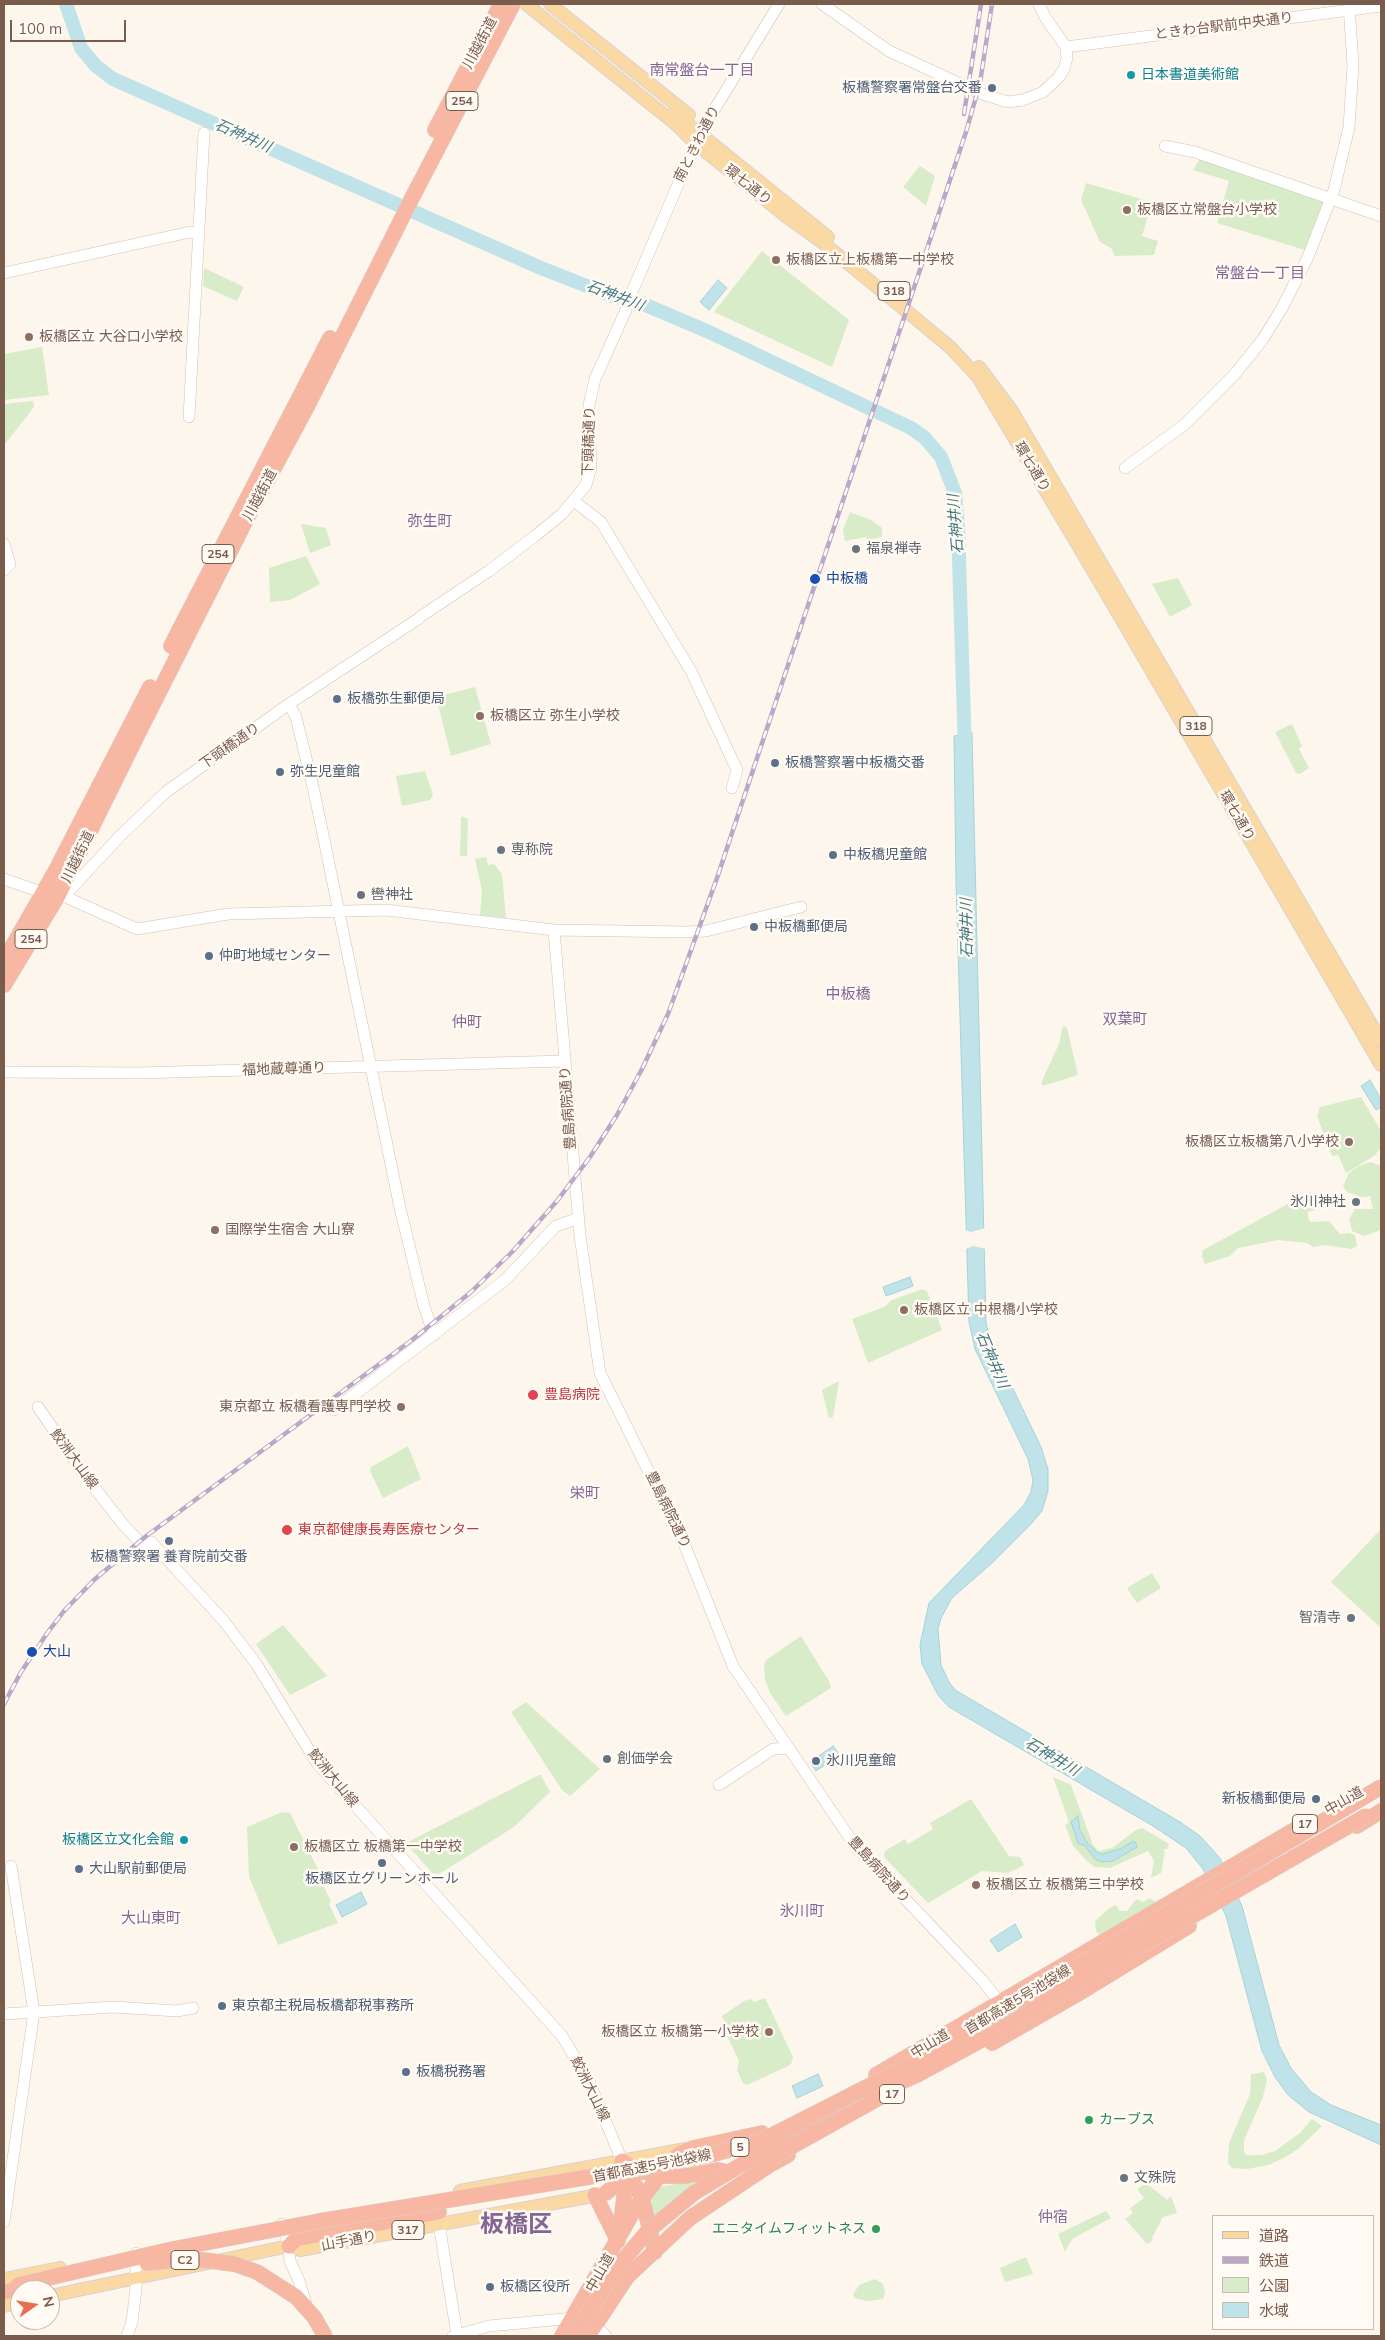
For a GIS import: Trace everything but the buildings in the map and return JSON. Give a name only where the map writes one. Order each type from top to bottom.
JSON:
[{"type":"highway","name":"川越街道","points":[[4,961],[44,893],[407,196],[513,4]]},
{"type":"highway","name":"川越街道","points":[[4,984],[59,894],[246,520],[308,405],[397,216]]},
{"type":"highway","points":[[580,2336],[640,2252],[656,2234],[684,2210],[964,2038],[1031,2001],[1358,1806],[1379,1783]]},
{"type":"highway","name":"中山道","points":[[562,2336],[618,2241],[643,2187],[680,2154],[693,2148],[754,2136],[789,2123],[1228,1868],[1379,1783]]},
{"type":"highway","name":"首都高速5号池袋線","points":[[57,2280],[173,2250],[321,2223],[715,2157],[783,2136],[890,2087],[912,2071],[1379,1783]]},
{"type":"highway","points":[[890,2087],[1002,2024],[1228,1881],[1330,1828],[1381,1797]]},
{"type":"highway","name":"中山道","points":[[596,2333],[627,2277],[690,2218],[768,2166],[876,2105],[912,2071],[1020,2028],[1381,1809]]},
{"type":"highway","name":"首都高速5号池袋線","points":[[55,2280],[173,2249],[320,2221],[559,2183],[714,2154],[773,2135],[1002,2030],[1109,1964],[1381,1809]]},
{"type":"highway","points":[[289,2246],[301,2238],[439,2218],[716,2159],[775,2142],[868,2096],[912,2071]]},
{"type":"highway","points":[[573,2336],[618,2266],[648,2231],[679,2205],[749,2159],[864,2095],[912,2071]]},
{"type":"highway","points":[[622,2161],[643,2187]]},
{"type":"highway","points":[[622,2161],[638,2171],[643,2187],[654,2252]]},
{"type":"highway","points":[[618,2241],[600,2194],[619,2181],[622,2161]]},
{"type":"highway","points":[[643,2187],[717,2170],[728,2172]]},
{"type":"highway","name":"C2","points":[[60,2282],[166,2261],[191,2260],[227,2263],[257,2272],[287,2290],[308,2310],[324,2336]]},
{"type":"main road","name":"環七通り","points":[[513,4],[645,95]]},
{"type":"main road","points":[[513,4],[678,137],[696,139],[694,119],[550,4]]},
{"type":"main road","name":"環七通り","points":[[538,4],[645,95],[677,125],[944,332],[984,372],[1012,411],[1381,1041]]},
{"type":"main road","name":"環七通り","points":[[696,139],[951,348],[978,377],[1106,590],[1381,1065]]},
{"type":"main road","name":"山手通り","points":[[49,2280],[136,2253],[693,2148]]},
{"type":"main road","points":[[728,2172],[768,2166]]},
{"type":"main road","name":"317","points":[[439,2218],[643,2187]]},
{"type":"main road","points":[[60,2294],[289,2246]]},
{"type":"street","name":"南ときわ通り","points":[[632,292],[696,139],[779,4]]},
{"type":"street","points":[[822,4],[889,52],[964,86],[1005,102],[1032,97],[1050,86],[1064,69],[1067,58],[1066,47],[1045,17],[1039,4]]},
{"type":"street","name":"ときわ台駅前中央通り","points":[[1066,47],[1349,7],[1381,6]]},
{"type":"street","points":[[1125,468],[1184,425],[1226,384],[1263,339],[1282,308],[1308,257],[1331,198],[1345,148],[1351,108],[1353,66],[1349,7]]},
{"type":"street","points":[[189,416],[197,234],[204,133]]},
{"type":"street","points":[[1164,146],[1195,152],[1381,216]]},
{"type":"street","points":[[4,273],[190,232],[197,234]]},
{"type":"street","name":"下頭橋通り","points":[[59,894],[71,889],[120,835],[166,792],[289,704],[510,556],[548,526],[574,501],[588,482],[591,467],[589,405],[595,379],[626,310]]},
{"type":"street","points":[[574,501],[601,522],[691,671],[737,770],[732,788]]},
{"type":"street","points":[[4,544],[10,564],[4,570]]},
{"type":"street","points":[[289,704],[296,717],[309,769],[400,1208],[424,1306],[434,1335]]},
{"type":"street","points":[[4,879],[44,893],[59,894],[137,929],[228,914],[389,910],[554,930],[699,932],[800,907]]},
{"type":"street","name":"豊島病院通り","points":[[554,930],[579,1218],[600,1373],[683,1541],[730,1661],[856,1847],[1000,2001],[1020,2028]]},
{"type":"street","name":"福地蔵尊通り","points":[[4,1072],[92,1073],[564,1061]]},
{"type":"street","points":[[334,1410],[505,1280],[556,1226],[568,1220],[579,1218]]},
{"type":"street","name":"鮫洲大山線","points":[[38,1407],[86,1477],[122,1522],[144,1547],[151,1542],[226,1624],[257,1665],[317,1763],[562,2036],[590,2081],[622,2161]]},
{"type":"street","points":[[718,1785],[773,1749],[788,1748]]},
{"type":"street","points":[[4,2222],[34,2012],[11,1866]]},
{"type":"street","points":[[4,2014],[114,2007],[177,2011],[193,2008]]},
{"type":"street","points":[[439,2218],[455,2336],[489,2326],[574,2318],[596,2333]]},
{"type":"street","points":[[282,2224],[289,2246],[290,2261],[302,2290],[308,2316]]},
{"type":"street","points":[[127,2336],[132,2322],[137,2279],[136,2253]]},
{"type":"green space","points":[[1200,158],[1322,199],[1323,202],[1305,250],[1217,223],[1229,181],[1193,170]]},
{"type":"green space","points":[[920,166],[935,176],[926,206],[903,187]]},
{"type":"green space","points":[[1086,183],[1152,202],[1142,236],[1158,241],[1154,255],[1115,256],[1111,248],[1100,242],[1081,200]]},
{"type":"green space","points":[[762,251],[849,320],[832,367],[714,312]]},
{"type":"green space","points":[[204,268],[244,287],[237,301],[203,286]]},
{"type":"green space","points":[[42,347],[49,395],[4,400],[4,354]]},
{"type":"green space","points":[[33,401],[34,407],[4,444],[4,404]]},
{"type":"green space","points":[[850,512],[871,520],[882,528],[882,537],[867,540],[866,537],[845,541],[843,530]]},
{"type":"green space","points":[[301,524],[326,528],[331,545],[310,553]]},
{"type":"green space","points":[[306,556],[320,584],[290,600],[270,602],[269,568]]},
{"type":"green space","points":[[1178,578],[1192,605],[1170,617],[1152,584]]},
{"type":"green space","points":[[475,687],[491,744],[451,756],[436,697]]},
{"type":"green space","points":[[1292,724],[1302,746],[1299,749],[1309,768],[1300,774],[1296,773],[1275,732]]},
{"type":"green space","points":[[425,771],[433,795],[430,800],[402,806],[396,776]]},
{"type":"green space","points":[[461,816],[468,819],[467,856],[460,856]]},
{"type":"green space","points":[[486,857],[488,865],[494,864],[502,874],[506,918],[480,915],[482,890],[475,859]]},
{"type":"green space","points":[[1063,1026],[1067,1028],[1078,1075],[1043,1086],[1041,1083],[1059,1044]]},
{"type":"green space","points":[[1361,1097],[1381,1131],[1381,1148],[1374,1156],[1346,1173],[1338,1155],[1332,1156],[1317,1116],[1320,1107]]},
{"type":"green space","points":[[1371,1162],[1381,1166],[1381,1230],[1364,1236],[1352,1231],[1349,1219],[1355,1209],[1373,1209],[1370,1196],[1362,1197],[1347,1192],[1343,1186],[1349,1173],[1359,1166]]},
{"type":"green space","points":[[1310,1192],[1315,1210],[1307,1212],[1310,1222],[1329,1221],[1340,1234],[1349,1233],[1355,1235],[1357,1246],[1351,1249],[1325,1245],[1313,1247],[1307,1243],[1278,1240],[1238,1248],[1230,1256],[1205,1264],[1202,1256],[1203,1250]]},
{"type":"green space","points":[[922,1289],[927,1291],[942,1330],[868,1363],[852,1319],[886,1306],[890,1301]]},
{"type":"green space","points":[[839,1381],[833,1417],[829,1418],[822,1390]]},
{"type":"green space","points":[[408,1446],[421,1479],[383,1498],[370,1471],[371,1467]]},
{"type":"green space","points":[[1381,1529],[1381,1628],[1331,1582]]},
{"type":"green space","points":[[1152,1573],[1161,1588],[1137,1603],[1127,1588]]},
{"type":"green space","points":[[283,1625],[327,1676],[290,1695],[256,1644]]},
{"type":"green space","points":[[801,1636],[830,1683],[831,1688],[786,1716],[770,1693],[765,1679],[764,1666],[766,1660]]},
{"type":"green space","points":[[526,1702],[600,1769],[570,1796],[562,1790],[511,1712]]},
{"type":"green space","points":[[541,1775],[550,1792],[514,1827],[439,1874],[432,1873],[406,1843]]},
{"type":"green space","points":[[1053,1777],[1071,1785],[1093,1845],[1099,1851],[1112,1848],[1136,1830],[1142,1828],[1169,1844],[1167,1849],[1163,1849],[1165,1852],[1161,1873],[1151,1878],[1154,1861],[1148,1851],[1110,1868],[1095,1867],[1087,1861],[1073,1846],[1065,1825],[1069,1822]]},
{"type":"green space","points":[[971,1799],[1009,1856],[1020,1857],[1024,1865],[1008,1873],[982,1871],[928,1903],[884,1857],[885,1851],[905,1839],[908,1844],[933,1829],[930,1823]]},
{"type":"green space","points":[[282,1812],[290,1813],[325,1883],[323,1885],[331,1902],[329,1904],[338,1923],[278,1945],[249,1877],[247,1827]]},
{"type":"green space","points":[[1149,1898],[1156,1903],[1102,1935],[1099,1935],[1096,1931],[1095,1921],[1111,1907],[1116,1905],[1120,1911],[1127,1911],[1136,1899],[1143,1902]]},
{"type":"green space","points":[[765,1998],[793,2057],[792,2062],[790,2065],[747,2085],[743,2083],[737,2070],[739,2061],[722,2025],[725,2022],[722,2016],[744,2001],[751,1999],[754,2002]]},
{"type":"green space","points":[[1264,2072],[1267,2079],[1263,2097],[1244,2140],[1244,2152],[1246,2155],[1262,2155],[1275,2151],[1300,2133],[1312,2119],[1322,2126],[1298,2149],[1284,2158],[1268,2165],[1247,2169],[1232,2168],[1228,2163],[1229,2143],[1250,2094],[1251,2074]]},
{"type":"green space","points":[[704,2179],[653,2217],[651,2201],[659,2187]]},
{"type":"green space","points":[[1146,2183],[1167,2200],[1171,2196],[1177,2213],[1163,2217],[1152,2238],[1153,2240],[1147,2244],[1125,2219],[1133,2213],[1130,2208],[1144,2198],[1137,2189]]},
{"type":"green space","points":[[1106,2211],[1111,2218],[1072,2239],[1065,2252],[1058,2234]]},
{"type":"green space","points":[[1026,2257],[1033,2274],[1005,2282],[1000,2268]]},
{"type":"green space","points":[[875,2279],[883,2284],[885,2293],[883,2299],[866,2301],[855,2298],[853,2295],[859,2285]]},
{"type":"water","points":[[718,280],[727,288],[709,310],[700,302]]},
{"type":"water","points":[[972,733],[986,1323],[991,1343],[1041,1447],[1048,1469],[1048,1491],[1042,1511],[1031,1524],[992,1563],[952,1598],[941,1618],[938,1629],[941,1665],[955,1690],[1180,1822],[1200,1836],[1220,1858],[1242,1906],[1279,2045],[1291,2068],[1311,2092],[1331,2105],[1381,2125],[1381,2145],[1309,2112],[1288,2095],[1275,2077],[1262,2051],[1226,1916],[1203,1869],[1186,1848],[1153,1826],[949,1707],[938,1695],[922,1664],[920,1645],[929,1603],[1024,1505],[1031,1492],[1033,1480],[1028,1459],[975,1349],[969,1322],[956,882],[954,736]]},
{"type":"water","points":[[1370,1080],[1381,1099],[1381,1107],[1376,1110],[1361,1086]]},
{"type":"water","points":[[910,1277],[913,1286],[886,1296],[883,1287]]},
{"type":"water","points":[[833,1746],[840,1755],[816,1771],[810,1762]]},
{"type":"water","points":[[1078,1816],[1080,1830],[1088,1844],[1098,1853],[1103,1854],[1122,1848],[1133,1841],[1137,1847],[1113,1861],[1103,1862],[1096,1860],[1085,1846],[1078,1843],[1071,1822]]},
{"type":"water","points":[[361,1892],[367,1904],[342,1917],[336,1905]]},
{"type":"water","points":[[1015,1924],[1022,1937],[998,1952],[990,1940]]},
{"type":"water","points":[[818,2074],[823,2086],[797,2098],[792,2086]]},
{"type":"pier","points":[[986,1228],[986,1249],[973,1246],[966,1249],[965,1230],[971,1232]]},
{"type":"waterway","name":"石神井川","points":[[66,4],[81,48],[96,66],[113,79],[541,268],[612,296],[641,303],[709,332],[911,428],[925,438],[941,457],[955,493],[958,527],[965,752]]},
{"type":"railway","points":[[964,114],[981,4]]},
{"type":"railway","points":[[4,1704],[21,1672],[48,1632],[64,1611],[95,1579],[145,1537],[412,1340],[471,1292],[512,1252],[557,1201],[590,1157],[617,1115],[642,1069],[668,1014],[717,878],[966,132],[980,83],[992,4]]},
{"type":"place","name":"日本書道美術館","points":[[1131,75]]},
{"type":"place","name":"板橋警察署常盤台交番","points":[[992,88]]},
{"type":"place","name":"板橋区立常盤台小学校","points":[[1127,210]]},
{"type":"place","name":"板橋区立上板橋第一中学校","points":[[776,260]]},
{"type":"place","name":"板橋区立 大谷口小学校","points":[[29,337]]},
{"type":"place","name":"福泉禅寺","points":[[856,549]]},
{"type":"place","name":"中板橋","points":[[815,579]]},
{"type":"place","name":"板橋弥生郵便局","points":[[337,699]]},
{"type":"place","name":"板橋区立 弥生小学校","points":[[480,716]]},
{"type":"place","name":"板橋警察署中板橋交番","points":[[775,763]]},
{"type":"place","name":"弥生児童館","points":[[280,772]]},
{"type":"place","name":"専称院","points":[[501,850]]},
{"type":"place","name":"中板橋児童館","points":[[833,855]]},
{"type":"place","name":"轡神社","points":[[361,895]]},
{"type":"place","name":"中板橋郵便局","points":[[754,927]]},
{"type":"place","name":"仲町地域センター","points":[[209,956]]},
{"type":"place","name":"板橋区立板橋第八小学校","points":[[1349,1142]]},
{"type":"place","name":"氷川神社","points":[[1356,1202]]},
{"type":"place","name":"国際学生宿舎 大山寮","points":[[215,1230]]},
{"type":"place","name":"板橋区立 中根橋小学校","points":[[904,1310]]},
{"type":"place","name":"豊島病院","points":[[533,1395]]},
{"type":"place","name":"東京都立 板橋看護専門学校","points":[[401,1407]]},
{"type":"place","name":"東京都健康長寿医療センター","points":[[287,1530]]},
{"type":"place","name":"板橋警察署 養育院前交番","points":[[169,1541]]},
{"type":"place","name":"智清寺","points":[[1351,1618]]},
{"type":"place","name":"大山","points":[[32,1652]]},
{"type":"place","name":"創価学会","points":[[607,1759]]},
{"type":"place","name":"氷川児童館","points":[[816,1761]]},
{"type":"place","name":"新板橋郵便局","points":[[1316,1799]]},
{"type":"place","name":"板橋区立文化会館","points":[[184,1840]]},
{"type":"place","name":"板橋区立 板橋第一中学校","points":[[294,1847]]},
{"type":"place","name":"板橋区立グリーンホール","points":[[382,1863]]},
{"type":"place","name":"大山駅前郵便局","points":[[79,1869]]},
{"type":"place","name":"板橋区立 板橋第三中学校","points":[[976,1885]]},
{"type":"place","name":"東京都主税局板橋都税事務所","points":[[222,2006]]},
{"type":"place","name":"板橋区立 板橋第一小学校","points":[[769,2032]]},
{"type":"place","name":"板橋税務署","points":[[406,2072]]},
{"type":"place","name":"カーブス","points":[[1089,2120]]},
{"type":"place","name":"文殊院","points":[[1124,2178]]},
{"type":"place","name":"エニタイムフィットネス","points":[[876,2229]]},
{"type":"place","name":"板橋区役所","points":[[490,2287]]},
{"type":"district","name":"南常盤台一丁目","points":[[702,70]]},
{"type":"district","name":"常盤台一丁目","points":[[1260,273]]},
{"type":"district","name":"弥生町","points":[[430,521]]},
{"type":"district","name":"中板橋","points":[[848,994]]},
{"type":"district","name":"双葉町","points":[[1125,1019]]},
{"type":"district","name":"仲町","points":[[467,1022]]},
{"type":"district","name":"栄町","points":[[585,1493]]},
{"type":"district","name":"氷川町","points":[[802,1911]]},
{"type":"district","name":"大山東町","points":[[151,1918]]},
{"type":"district","name":"仲宿","points":[[1053,2217]]},
{"type":"district","name":"板橋区","points":[[516,2225]]}]
